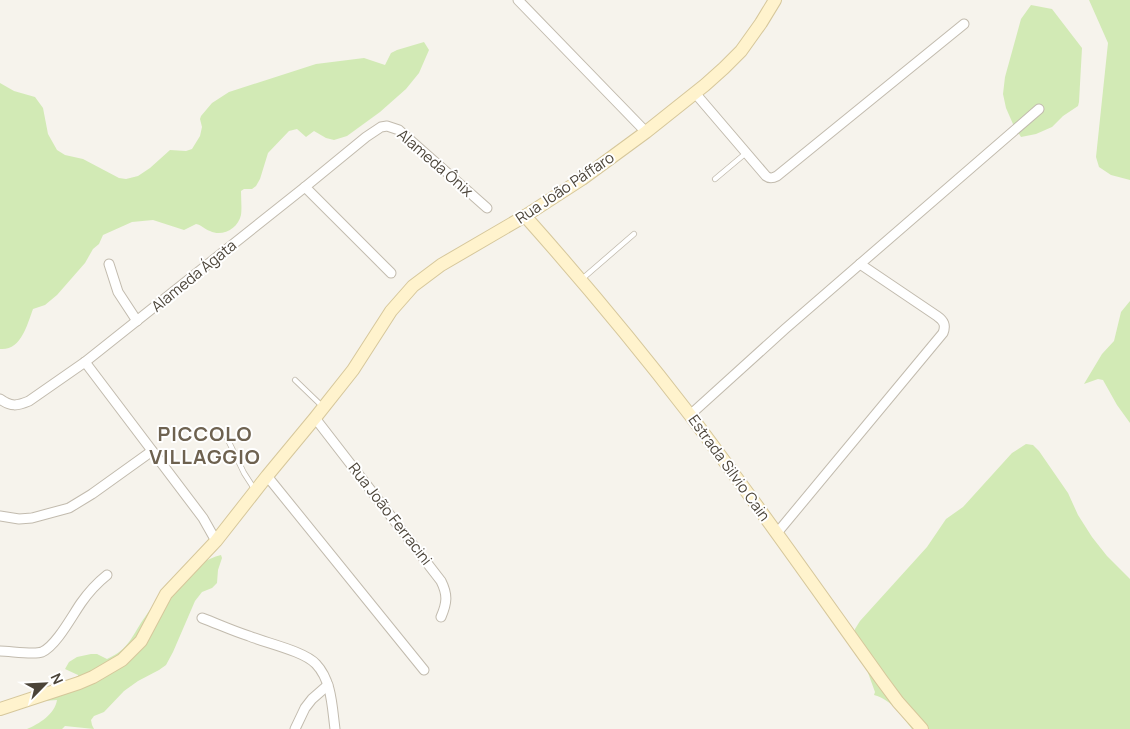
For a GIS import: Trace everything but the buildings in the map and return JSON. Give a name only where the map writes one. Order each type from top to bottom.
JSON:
[{"type":"street","points":[[518,0],[646,132]]},
{"type":"street","name":"Rua João Páffaro","points":[[0,709],[79,683],[122,660],[141,641],[166,594],[216,541],[324,407],[353,370],[391,311],[413,286],[441,265],[525,216],[582,179],[646,132],[695,93],[741,51],[775,0]]},
{"type":"street","points":[[695,93],[766,176],[769,178],[777,176],[964,24]]},
{"type":"street","points":[[690,415],[785,329],[1039,109]]},
{"type":"street","name":"Alameda Ônix","points":[[381,127],[387,126],[399,130],[487,208]]},
{"type":"street","name":"Alameda Ágata","points":[[0,399],[7,404],[13,405],[29,401],[85,362],[381,127]]},
{"type":"street","points":[[305,187],[390,273]]},
{"type":"street","name":"Estrada Silvio Cain","points":[[525,216],[626,333],[690,415],[898,702],[922,729]]},
{"type":"street","points":[[109,264],[118,292],[137,321]]},
{"type":"street","points":[[777,533],[943,333],[942,320],[860,264]]},
{"type":"street","points":[[85,362],[203,518],[216,541]]},
{"type":"street","name":"Rua João Ferracini","points":[[315,418],[441,581],[446,589],[447,600],[441,617]]},
{"type":"street","points":[[0,516],[19,519],[32,518],[69,508],[152,451]]},
{"type":"street","points":[[267,476],[424,670]]},
{"type":"street","points":[[0,651],[32,653],[42,652],[48,648],[56,640],[97,583],[107,575]]},
{"type":"street","points":[[202,618],[309,658],[316,664],[328,685],[332,700],[335,729]]},
{"type":"street","points":[[295,729],[312,698],[328,685]]},
{"type":"lane","points":[[715,179],[746,153]]},
{"type":"lane","points":[[581,280],[634,234]]},
{"type":"lane","points":[[295,380],[324,407]]},
{"type":"lane","points":[[227,438],[244,473],[256,491]]},
{"type":"green space","points":[[1089,0],[1130,0],[1130,180],[1111,175],[1099,167],[1096,157],[1108,43]]},
{"type":"green space","points":[[1031,5],[1052,9],[1082,48],[1079,102],[1078,106],[1063,116],[1052,127],[1036,134],[1021,137],[1006,108],[1003,94],[1005,77],[1021,19]]},
{"type":"green space","points":[[424,42],[429,50],[419,73],[406,89],[380,112],[347,136],[334,140],[314,131],[306,137],[297,129],[289,131],[268,153],[256,186],[252,189],[241,191],[241,215],[233,228],[215,233],[196,224],[184,230],[153,220],[132,222],[103,235],[99,244],[93,249],[85,263],[57,295],[45,305],[33,309],[18,341],[7,349],[0,349],[0,83],[14,91],[35,97],[43,108],[48,134],[57,150],[65,155],[83,159],[119,178],[126,179],[138,176],[170,150],[186,151],[192,149],[200,136],[202,127],[201,116],[212,103],[229,92],[316,64],[364,58],[385,65],[391,53]]},
{"type":"green space","points":[[1130,301],[1130,423],[1103,380],[1098,379],[1084,384],[1102,354],[1114,341],[1121,312]]},
{"type":"green space","points":[[1026,444],[1033,445],[1039,451],[1068,493],[1078,515],[1092,537],[1107,556],[1130,579],[1130,729],[912,729],[891,704],[874,695],[875,692],[855,637],[855,629],[860,621],[927,547],[946,519],[963,507],[1012,453]]},
{"type":"green space","points":[[221,555],[217,583],[212,588],[202,592],[195,601],[166,665],[138,681],[124,691],[104,712],[94,716],[91,720],[94,729],[65,726],[62,729],[27,729],[50,714],[57,700],[43,701],[78,680],[78,675],[65,669],[69,662],[77,657],[91,654],[97,654],[107,659],[121,651],[152,608],[178,580],[200,564]]},
{"type":"district","name":"PICCOLO VILLAGGIO","points":[[205,446]]}]
